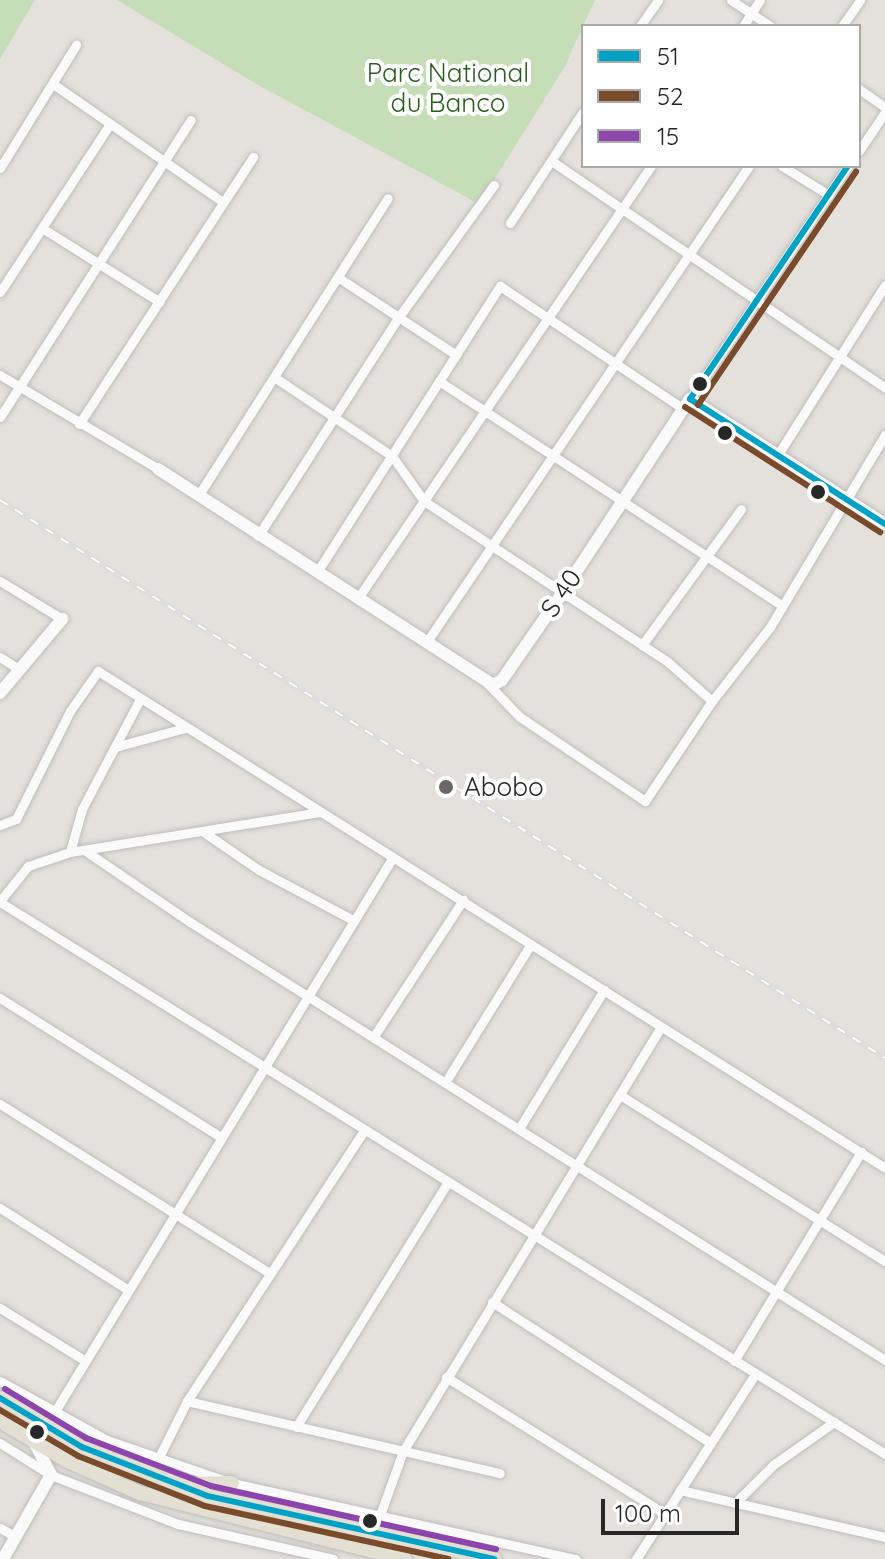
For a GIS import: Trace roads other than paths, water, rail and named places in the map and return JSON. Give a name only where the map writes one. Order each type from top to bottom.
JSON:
[{"type":"main road","points":[[0,1398],[82,1447],[208,1496],[494,1559]]},
{"type":"main road","points":[[0,1421],[140,1493],[405,1559]]},
{"type":"main road","points":[[175,1484],[232,1483]]},
{"type":"street","points":[[641,24],[658,0]]},
{"type":"street","points":[[731,0],[767,24]]},
{"type":"street","points":[[744,24],[760,0]]},
{"type":"street","points":[[843,24],[860,0]]},
{"type":"street","points":[[0,168],[56,86],[76,45]]},
{"type":"street","points":[[56,86],[223,202]]},
{"type":"street","points":[[861,91],[885,110],[861,148]]},
{"type":"street","points":[[510,223],[581,115]]},
{"type":"street","points":[[0,417],[191,120]]},
{"type":"street","points":[[0,292],[110,124]]},
{"type":"street","points":[[79,424],[253,157]]},
{"type":"street","points":[[553,162],[885,388]]},
{"type":"street","points":[[358,598],[650,168]]},
{"type":"street","points":[[426,643],[556,457],[748,168]]},
{"type":"street","points":[[785,168],[829,195]]},
{"type":"street","name":"S 40","points":[[488,684],[502,680],[847,168]]},
{"type":"street","points":[[258,536],[398,318],[494,185]]},
{"type":"street","points":[[198,496],[388,198]]},
{"type":"street","points":[[42,228],[160,302]]},
{"type":"street","points":[[339,278],[456,355]]},
{"type":"street","points":[[777,456],[885,285]]},
{"type":"street","points":[[317,572],[500,286],[616,365],[777,456],[885,524]]},
{"type":"street","points":[[0,375],[158,469],[358,598],[488,684],[520,717],[645,801],[712,701],[770,627],[885,435]]},
{"type":"street","points":[[274,377],[392,456],[424,501],[642,645],[712,701]]},
{"type":"street","points":[[439,381],[781,605]]},
{"type":"street","points":[[642,645],[741,509]]},
{"type":"street","points":[[0,581],[62,619],[17,668],[0,693]]},
{"type":"street","points":[[0,657],[17,668]]},
{"type":"street","points":[[0,825],[16,819],[70,711],[98,671],[885,1168]]},
{"type":"street","points":[[70,852],[79,816],[140,699]]},
{"type":"street","points":[[115,747],[185,728]]},
{"type":"street","points":[[321,812],[87,852],[70,852],[28,866],[0,901],[885,1454]]},
{"type":"street","points":[[205,833],[259,870],[353,920]]},
{"type":"street","points":[[87,852],[885,1360]]},
{"type":"street","points":[[46,1426],[393,857]]},
{"type":"street","points":[[374,1036],[463,900]]},
{"type":"street","points":[[446,1081],[531,944]]},
{"type":"street","points":[[520,1127],[604,990]]},
{"type":"street","points":[[0,998],[221,1137]]},
{"type":"street","points":[[380,1515],[403,1451],[661,1027]]},
{"type":"street","points":[[620,1095],[885,1261]]},
{"type":"street","points":[[0,1104],[268,1272]]},
{"type":"street","points":[[159,1457],[187,1401],[268,1272],[364,1131]]},
{"type":"street","points":[[734,1361],[861,1152]]},
{"type":"street","points":[[296,1427],[447,1183]]},
{"type":"street","points":[[0,1208],[128,1290]]},
{"type":"street","points":[[492,1302],[711,1443]]},
{"type":"street","points":[[0,1308],[84,1360]]},
{"type":"street","points":[[636,1559],[755,1374]]},
{"type":"street","points":[[446,1377],[665,1514]]},
{"type":"street","points":[[0,1381],[53,1412],[159,1457],[232,1483],[576,1559]]},
{"type":"street","points":[[187,1401],[500,1473]]},
{"type":"street","points":[[735,1503],[773,1465],[834,1422]]},
{"type":"street","points":[[3,1559],[51,1475],[46,1457],[32,1440]]},
{"type":"street","points":[[0,1443],[51,1475],[178,1524],[333,1559]]},
{"type":"street","points":[[680,1490],[885,1537]]},
{"type":"street","points":[[0,1528],[16,1537]]},
{"type":"railway","points":[[0,500],[885,1058]]},
{"type":"place","name":"Abobo","points":[[446,787]]},
{"type":"park label","name":"Parc National du Banco","points":[[448,88]]}]
